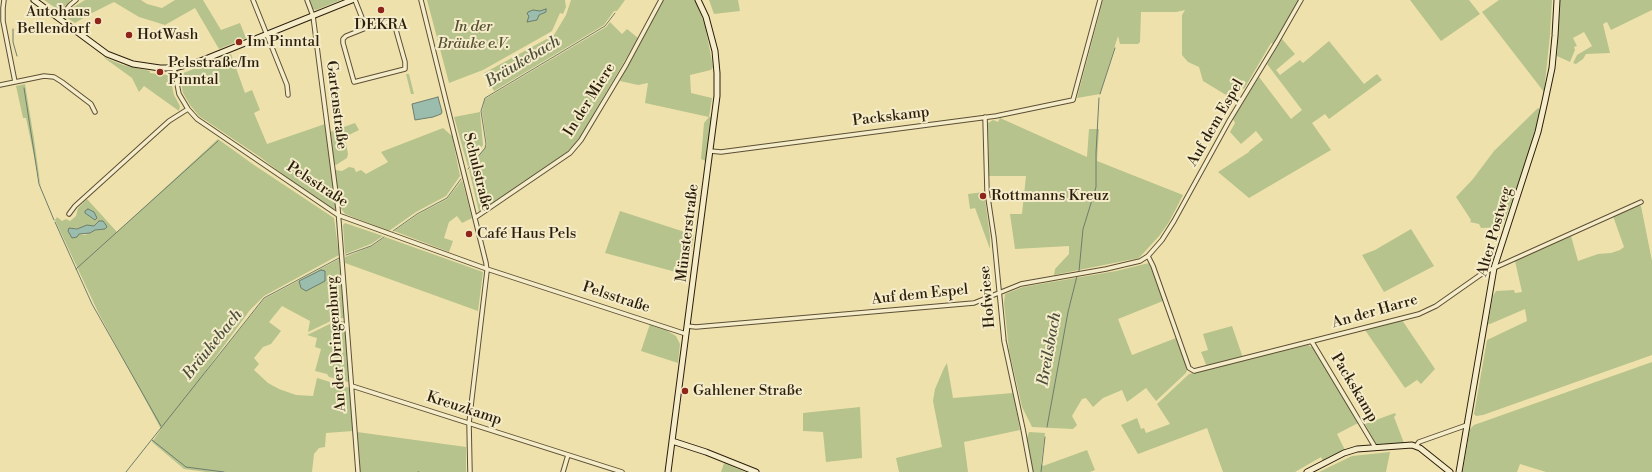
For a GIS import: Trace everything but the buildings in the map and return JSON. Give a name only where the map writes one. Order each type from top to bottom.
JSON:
[{"type":"main road","points":[[34,0],[101,50],[118,59],[147,67],[174,68],[198,62],[354,0]]},
{"type":"main road","name":"Münsterstraße","points":[[668,472],[717,96],[715,51],[706,17],[698,0]]},
{"type":"main road","name":"Alter Postweg","points":[[1459,472],[1494,268],[1528,165],[1543,112],[1552,68],[1557,0]]},
{"type":"main road","points":[[672,442],[706,452],[756,472]]},
{"type":"main road","points":[[1307,472],[1344,453],[1375,447],[1416,446],[1450,472]]},
{"type":"street","points":[[4,0],[3,21],[15,82]]},
{"type":"street","points":[[59,19],[76,0]]},
{"type":"street","points":[[253,0],[287,85],[288,95]]},
{"type":"street","name":"Gartenstraße","points":[[306,0],[312,16],[338,215]]},
{"type":"street","points":[[354,0],[366,28]]},
{"type":"street","name":"Schulstraße","points":[[421,0],[476,218],[487,269],[469,423],[470,472]]},
{"type":"street","name":"In der Miere","points":[[476,218],[570,153],[581,140],[626,65],[661,0]]},
{"type":"street","name":"Packskamp","points":[[710,151],[721,152],[985,117],[1073,100],[1100,0]]},
{"type":"street","name":"Auf dem Espel","points":[[687,326],[704,326],[974,303],[1021,284],[1140,261],[1148,256],[1162,240],[1174,221],[1214,148],[1301,0]]},
{"type":"street","points":[[389,22],[394,23],[405,62],[404,70],[354,82],[343,44],[343,39],[346,36],[366,28],[389,22]]},
{"type":"street","name":"Pelsstraße","points":[[174,68],[179,94],[188,109],[203,124],[338,215],[487,269],[686,334]]},
{"type":"street","points":[[0,85],[44,76],[54,77],[91,104],[95,112]]},
{"type":"street","points":[[69,214],[75,206],[169,121],[188,109]]},
{"type":"street","name":"Hofwiese","points":[[985,117],[987,191],[994,238],[1004,341],[1031,472]]},
{"type":"street","name":"An der Harre","points":[[1148,256],[1153,266],[1190,370],[1194,371],[1419,314],[1436,306],[1477,276],[1640,202]]},
{"type":"street","name":"An der Dringenburg","points":[[338,215],[358,472]]},
{"type":"street","name":"Packskamp","points":[[1312,342],[1375,447]]},
{"type":"street","name":"Kreuzkamp","points":[[352,386],[622,472]]},
{"type":"street","points":[[1416,446],[1419,442],[1467,425]]},
{"type":"street","points":[[563,472],[568,455]]},
{"type":"green space","points":[[44,0],[70,0],[70,1],[60,11]]},
{"type":"green space","points":[[85,0],[141,0],[147,4],[162,8],[175,0],[203,0],[221,30],[240,23],[246,38],[219,49],[195,8],[165,25],[139,17],[114,2],[92,13],[89,12],[84,15],[85,17],[75,23],[66,17],[72,8]]},
{"type":"green space","points":[[309,0],[341,0],[316,10],[313,9]]},
{"type":"green space","name":"In der Bräuke e.V.","points":[[427,0],[565,0],[566,7],[563,14],[560,13],[552,31],[483,70],[449,83]]},
{"type":"green space","points":[[571,0],[625,0],[617,11],[614,11],[604,25],[494,91],[484,73],[554,35],[566,15]]},
{"type":"green space","points":[[663,0],[695,0],[705,25],[713,67],[711,70],[690,75],[691,93],[712,98],[709,117],[645,103],[648,83],[638,85],[620,81]]},
{"type":"green space","points":[[709,0],[738,0],[740,11],[714,14]]},
{"type":"green space","points":[[1103,0],[1299,0],[1273,44],[1271,43],[1244,89],[1239,86],[1231,98],[1203,81],[1199,67],[1188,62],[1182,55],[1182,15],[1185,10],[1176,12],[1141,12],[1140,42],[1138,44],[1120,44],[1118,36],[1100,94],[1077,98]]},
{"type":"green space","points":[[1410,0],[1469,0],[1480,14],[1441,41]]},
{"type":"green space","points":[[1499,0],[1552,0],[1544,92],[1482,12]]},
{"type":"green space","points":[[1560,0],[1652,0],[1652,10],[1611,30],[1607,22],[1603,24],[1610,53],[1586,54],[1583,59],[1576,64],[1573,63],[1577,55],[1592,46],[1584,32],[1573,38],[1577,46],[1574,47],[1575,50],[1570,62],[1557,56]]},
{"type":"green space","points":[[610,22],[622,34],[627,29],[638,38],[577,142],[566,153],[480,213],[469,170],[487,145],[482,111],[485,99],[606,27]]},
{"type":"green space","points":[[1282,39],[1295,54],[1276,70],[1280,75],[1300,60],[1303,63],[1329,41],[1364,84],[1377,74],[1382,80],[1329,119],[1325,114],[1312,123],[1331,150],[1249,198],[1218,172],[1249,152],[1263,140],[1256,131],[1241,144],[1230,132],[1235,123],[1233,119],[1259,77],[1291,119],[1302,110],[1267,64]]},
{"type":"green space","points":[[231,54],[245,93],[252,90],[260,110],[254,113],[267,144],[325,124],[336,203],[335,209],[332,209],[305,191],[260,157],[199,116],[190,105],[183,93],[180,77],[181,74]]},
{"type":"green space","points":[[103,57],[123,65],[150,71],[150,73],[168,75],[170,77],[174,95],[180,106],[179,111],[144,86],[139,92],[132,78]]},
{"type":"green space","points":[[406,74],[409,74],[414,94],[411,94]]},
{"type":"green space","points":[[25,84],[41,189],[26,118],[23,118],[16,86]]},
{"type":"green space","points":[[1538,108],[1542,110],[1527,161],[1502,227],[1481,228],[1479,224],[1470,222],[1471,220],[1456,197],[1473,179],[1494,151]]},
{"type":"green space","points":[[480,112],[483,145],[468,167],[454,117]]},
{"type":"green space","points":[[712,116],[706,161],[701,159],[704,123],[709,117]]},
{"type":"green space","points":[[1000,118],[1087,157],[1089,129],[1099,129],[1097,161],[1183,195],[1169,222],[1160,235],[1139,258],[1054,275],[1055,269],[1069,254],[1069,246],[1015,249],[1010,214],[1022,214],[1026,176],[989,176],[988,123],[993,120],[998,122]]},
{"type":"green space","points":[[355,123],[359,130],[345,137],[348,154],[347,158],[336,165],[334,164],[330,132]]},
{"type":"green space","points":[[443,128],[452,136],[460,176],[446,196],[416,212],[389,231],[345,214],[340,207],[335,170],[342,171],[349,167],[354,168],[356,172],[361,170],[366,174],[388,162],[381,152]]},
{"type":"green space","points":[[218,139],[254,165],[334,218],[339,255],[264,296],[250,310],[199,380],[264,299],[339,259],[344,318],[335,319],[308,332],[310,321],[282,306],[269,322],[281,331],[271,344],[263,347],[254,358],[259,364],[254,370],[268,383],[296,395],[313,396],[317,378],[350,388],[353,431],[326,433],[325,447],[319,448],[314,454],[312,472],[206,472],[184,469],[152,442],[161,429],[99,314],[55,220],[57,217],[62,221],[66,219],[70,221],[76,216],[78,208],[87,199],[117,232]],"holes":[[[99,221],[102,230],[95,230],[85,235],[79,234],[73,228],[82,229],[90,225],[94,226]]]},
{"type":"green space","points":[[462,180],[472,218],[462,223],[457,216],[449,222],[444,238],[453,241],[449,252],[394,231],[417,215],[447,199]]},
{"type":"green space","points":[[984,192],[990,236],[990,249],[975,208],[970,209],[968,194]]},
{"type":"green space","points":[[1639,205],[1641,206],[1652,261],[1652,355],[1483,415],[1476,416],[1474,414],[1487,340],[1527,321],[1525,309],[1488,324],[1493,296],[1496,291],[1514,290],[1515,293],[1522,292],[1515,261],[1571,236],[1578,261],[1598,254],[1611,253],[1620,250],[1624,247],[1613,216]]},
{"type":"green space","points":[[620,211],[694,235],[687,275],[605,253]]},
{"type":"green space","points":[[345,223],[383,236],[371,244],[345,254],[343,225]]},
{"type":"green space","points":[[1411,229],[1434,266],[1384,292],[1362,255],[1375,250]]},
{"type":"green space","points":[[385,237],[483,272],[478,311],[345,263],[345,257],[372,246]]},
{"type":"green space","points":[[1149,263],[1163,301],[1118,319],[1132,355],[1176,338],[1187,370],[1186,373],[1156,401],[1146,388],[1127,402],[1122,390],[1103,398],[1093,407],[1086,398],[1082,399],[1072,416],[1077,425],[1073,429],[1032,427],[1022,407],[1009,350],[1004,303],[1005,294],[1023,287],[1116,271]]},
{"type":"green space","points":[[1402,320],[1435,369],[1421,384],[1417,380],[1405,388],[1365,330]]},
{"type":"green space","points":[[336,321],[345,321],[350,381],[348,382],[329,377],[327,374],[315,371],[321,349],[315,347],[317,338],[307,335]]},
{"type":"green space","points":[[650,324],[664,329],[676,336],[680,344],[678,363],[641,351]]},
{"type":"green space","points":[[1232,326],[1243,358],[1207,367],[1201,352],[1208,350],[1203,334]]},
{"type":"green space","points":[[1308,345],[1313,348],[1360,422],[1337,434],[1345,450],[1323,461],[1321,457],[1295,472],[1223,472],[1207,428],[1138,454],[1121,425],[1137,418],[1141,429],[1144,428],[1146,433],[1170,424],[1157,404],[1189,374]]},
{"type":"green space","points":[[1652,362],[1652,472],[1546,472],[1520,464],[1517,472],[1461,472],[1463,470],[1470,429],[1474,425]]},
{"type":"green space","points":[[947,363],[953,398],[1013,393],[1020,430],[964,442],[968,472],[899,472],[896,458],[942,447],[933,401],[935,389]]},
{"type":"green space","points":[[860,407],[862,458],[826,462],[823,432],[803,431],[803,413]]},
{"type":"green space","points":[[1395,413],[1396,415],[1394,417],[1404,443],[1376,444],[1365,424]]},
{"type":"green space","points":[[357,432],[466,447],[466,472],[360,472]]},
{"type":"green space","points":[[1029,432],[1045,433],[1041,464],[1043,466],[1087,450],[1095,470],[1090,472],[1033,472],[1027,438]]},
{"type":"green space","points":[[1390,452],[1386,472],[1319,472],[1352,456]]},
{"type":"green space","points":[[724,463],[745,472],[721,472]]},
{"type":"shaded area","points":[[546,9],[546,12],[539,15],[537,20],[527,22],[529,16],[527,14],[528,12]]},
{"type":"shaded area","points":[[438,97],[442,112],[441,114],[415,120],[412,104]]},
{"type":"shaded area","points":[[88,209],[94,212],[97,218],[95,220],[85,213]]},
{"type":"shaded area","points":[[99,221],[103,221],[106,225],[107,227],[105,229],[79,234],[77,237],[72,238],[68,231],[69,228],[77,229],[87,225],[94,226]]},
{"type":"shaded area","points":[[321,270],[325,271],[325,281],[306,291],[301,288],[299,281]]},
{"type":"waterway","name":"Bräukebach","points":[[468,169],[485,148],[486,144],[481,111],[485,98],[605,26],[615,13]]},
{"type":"waterway","points":[[13,29],[13,42],[17,56]]},
{"type":"waterway","name":"Breilsbach","points":[[1100,94],[1115,48]]},
{"type":"waterway","points":[[24,88],[39,184],[54,220]]},
{"type":"waterway","name":"Breilsbach","points":[[1079,271],[1083,229],[1096,187],[1099,98]]},
{"type":"waterway","points":[[76,269],[218,141]]},
{"type":"waterway","name":"Bräukebach","points":[[393,231],[417,214],[447,198],[461,179]]},
{"type":"waterway","points":[[55,222],[92,304],[161,426]]},
{"type":"waterway","name":"Bräukebach","points":[[346,255],[371,246],[384,237]]},
{"type":"waterway","name":"Bräukebach","points":[[126,472],[264,298],[339,258]]},
{"type":"waterway","name":"Breilsbach","points":[[1047,427],[1068,312],[1077,276]]},
{"type":"waterway","name":"Breilsbach","points":[[1041,472],[1045,437]]},
{"type":"waterway","points":[[152,440],[186,467],[224,472]]},
{"type":"place","name":"DEKRA","points":[[381,10]]},
{"type":"place","name":"Autohaus Bellendorf","points":[[98,21]]},
{"type":"place","name":"HotWash","points":[[129,35]]},
{"type":"place","name":"Im Pinntal","points":[[239,42]]},
{"type":"place","name":"Pelsstraße/Im Pinntal","points":[[160,72]]},
{"type":"place","name":"Rottmanns Kreuz","points":[[983,196]]},
{"type":"place","name":"Café Haus Pels","points":[[469,234]]},
{"type":"place","name":"Gahlener Straße","points":[[685,391]]}]
